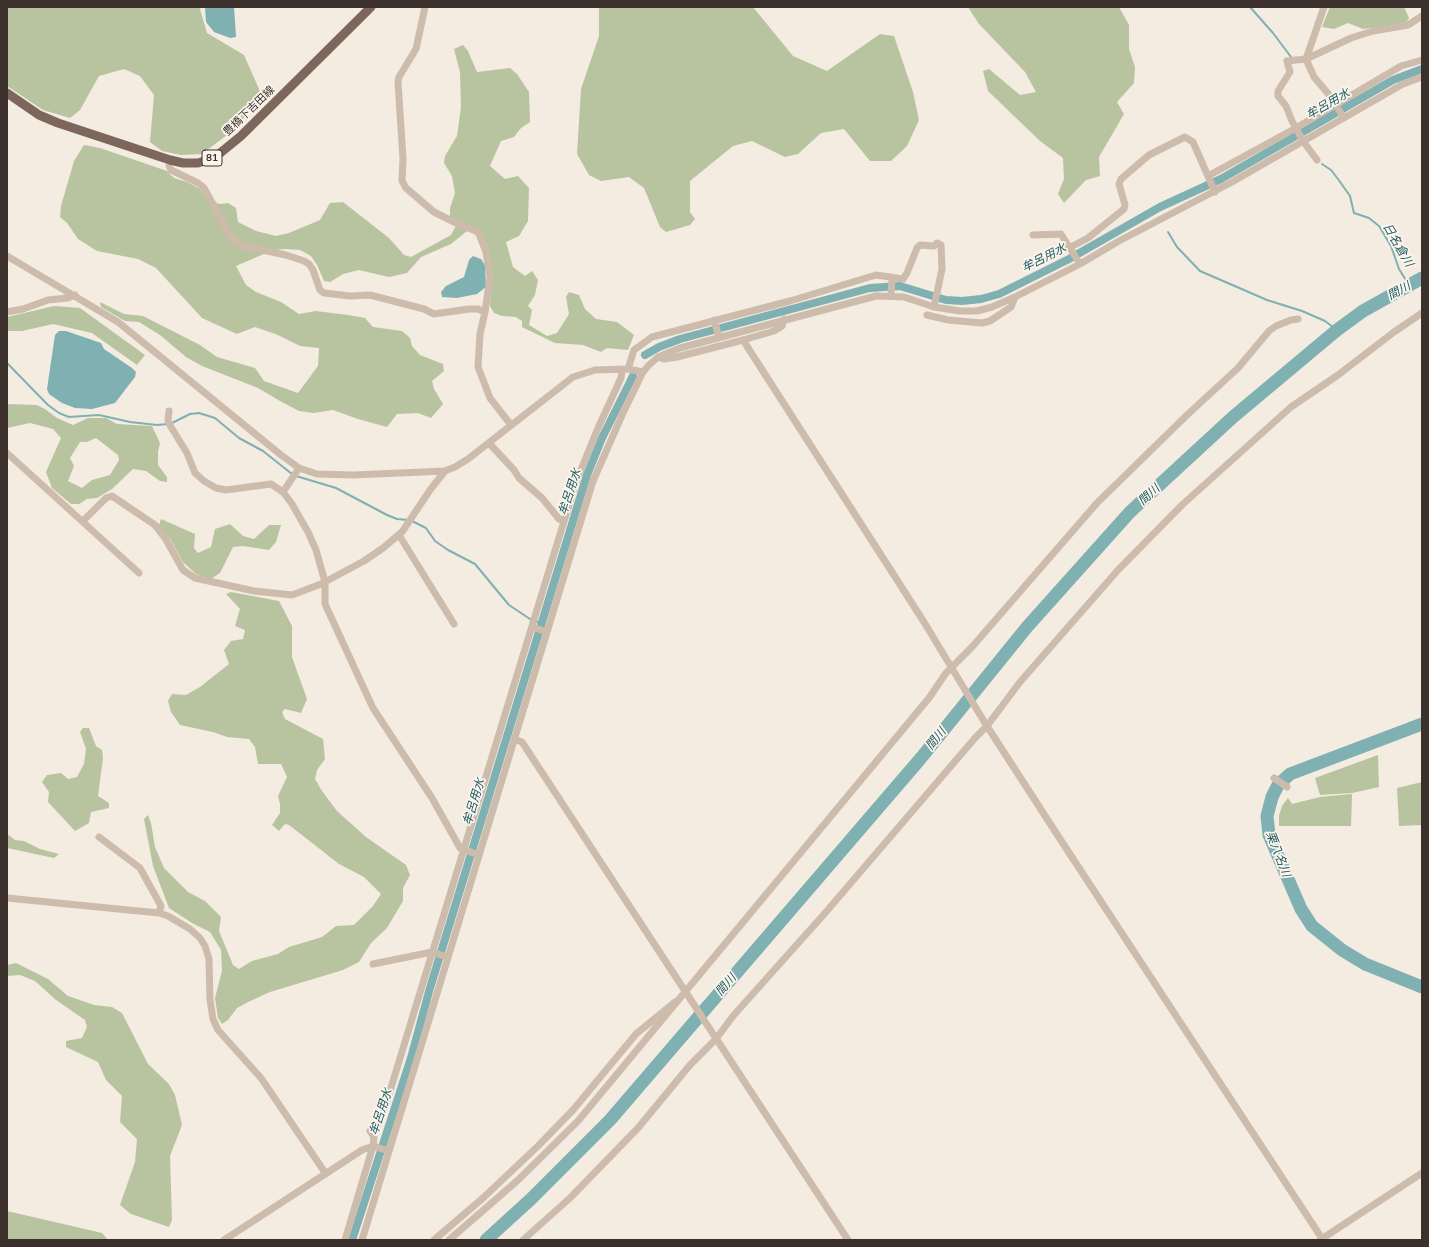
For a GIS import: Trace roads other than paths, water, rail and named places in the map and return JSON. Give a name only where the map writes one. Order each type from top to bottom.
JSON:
[{"type":"main road","name":"豊橋下吉田線","points":[[7,94],[39,115],[58,123],[170,160],[184,163],[198,163],[214,158],[224,151],[371,7]]},
{"type":"street","points":[[425,7],[416,49],[399,77],[398,82],[403,159],[402,181],[406,188],[424,205],[479,234],[486,252],[490,277],[480,334],[478,368],[490,398],[511,425]]},
{"type":"street","points":[[1324,7],[1306,59],[1314,77],[1331,97],[1343,116]]},
{"type":"street","points":[[1317,160],[1302,140],[1286,106],[1278,96],[1278,91],[1290,72],[1287,61],[1306,59],[1351,38],[1373,31],[1408,25],[1422,16]]},
{"type":"street","points":[[1208,178],[1296,129],[1400,66],[1422,60]]},
{"type":"street","points":[[362,1240],[387,1150],[477,854],[593,481],[643,372],[658,357],[669,351],[718,335],[851,301],[892,293],[960,311],[977,311],[1015,297],[1077,261],[1119,241],[1214,190],[1343,116],[1403,84],[1422,77]]},
{"type":"street","points":[[1070,250],[1088,238],[1124,209],[1125,205],[1119,184],[1120,179],[1153,152],[1185,137],[1189,138],[1193,142],[1214,190]]},
{"type":"street","points":[[170,160],[169,166],[171,170],[198,183],[204,188],[236,242],[243,246],[286,255],[304,261],[309,264],[313,270],[320,290],[324,292],[350,296],[370,295],[424,309],[434,314],[469,309],[478,309],[485,312]]},
{"type":"street","points":[[1033,235],[1061,234],[1077,261]]},
{"type":"street","points":[[345,1240],[376,1147],[370,1131],[378,1124],[386,1104],[465,850],[564,521],[585,458],[634,350],[646,341],[662,334],[715,322],[876,275],[892,280],[905,278],[914,254],[920,246],[928,247],[937,243],[941,245],[942,269],[939,290],[934,305]]},
{"type":"street","points":[[7,256],[75,295],[118,322],[162,356],[248,429],[296,473],[329,475],[445,471],[455,468],[573,377],[595,370],[625,369],[643,372]]},
{"type":"street","points":[[892,280],[892,293]]},
{"type":"street","points":[[7,312],[23,309],[48,300],[68,298],[75,295]]},
{"type":"street","points":[[927,315],[948,320],[982,323],[990,321],[1011,307],[1015,297]]},
{"type":"street","points":[[523,1240],[612,1156],[638,1128],[733,1016],[826,912],[986,725],[1020,682],[1118,570],[1183,504],[1291,407],[1338,375],[1394,332],[1422,313]]},
{"type":"street","points":[[658,357],[664,359],[677,358],[743,340],[782,326],[784,319]]},
{"type":"street","points":[[449,1240],[517,1181],[578,1121],[952,669],[1096,503],[1238,368],[1269,331],[1276,326],[1298,319]]},
{"type":"street","points":[[715,322],[718,335]]},
{"type":"street","points":[[743,340],[986,725],[1322,1240],[1422,1173]]},
{"type":"street","points":[[168,411],[170,424],[187,453],[195,473],[204,481],[216,488],[226,490],[271,484],[283,492],[300,515],[308,532],[325,582],[325,604],[373,708],[432,798],[460,848],[477,854]]},
{"type":"street","points":[[489,443],[514,470],[519,478],[542,498],[559,519],[564,521]]},
{"type":"street","points":[[7,453],[139,572]]},
{"type":"street","points":[[83,521],[106,498],[112,496],[155,526],[165,538],[184,570],[196,578],[254,591],[282,595],[300,593],[325,582],[364,561],[399,535],[445,471]]},
{"type":"street","points":[[283,492],[296,473]]},
{"type":"street","points":[[399,535],[454,624]]},
{"type":"street","points":[[534,624],[546,631]]},
{"type":"street","points":[[514,739],[522,742],[848,1240]]},
{"type":"street","points":[[1274,778],[1286,786]]},
{"type":"street","points":[[99,837],[140,868],[161,906],[159,913]]},
{"type":"street","points":[[7,898],[159,913],[177,920],[200,938],[205,946],[209,959],[210,1000],[213,1019],[218,1030],[261,1078],[326,1174]]},
{"type":"street","points":[[373,964],[433,952],[446,957]]},
{"type":"street","points":[[434,1240],[488,1194],[538,1146],[578,1104],[636,1034],[673,1002],[677,1002]]},
{"type":"street","points":[[224,1240],[362,1150],[376,1147],[387,1150]]},
{"type":"water","points":[[205,7],[234,7],[236,37],[230,38],[214,32],[206,22]]},
{"type":"water","points":[[473,256],[481,259],[485,265],[486,287],[477,294],[457,298],[442,297],[441,292],[446,286],[464,277],[469,260]]},
{"type":"water","points":[[59,331],[66,331],[101,343],[104,349],[136,372],[135,377],[115,403],[92,409],[75,408],[62,403],[49,394],[47,389],[55,335]]},
{"type":"waterway","name":"日名倉川","points":[[1250,7],[1273,33],[1291,57]]},
{"type":"waterway","name":"牟呂用水","points":[[645,355],[659,347],[680,339],[870,288],[900,286],[946,300],[962,301],[981,299],[999,294],[1069,259],[1160,207],[1221,179],[1393,80],[1422,69]]},
{"type":"waterway","name":"日名倉川","points":[[1322,164],[1331,170],[1350,196],[1354,213],[1369,218],[1379,226],[1391,246],[1399,269],[1409,285]]},
{"type":"waterway","points":[[1168,232],[1177,247],[1200,271],[1267,300],[1302,311],[1325,321],[1337,330]]},
{"type":"waterway","name":"間川","points":[[486,1240],[531,1199],[610,1120],[921,758],[1027,627],[1130,512],[1233,417],[1337,330],[1363,311],[1422,278]]},
{"type":"waterway","points":[[7,363],[48,405],[59,413],[69,417],[99,415],[130,422],[157,425],[168,424]]},
{"type":"waterway","name":"牟呂用水","points":[[352,1240],[411,1058],[430,988],[587,475],[602,438],[633,376]]},
{"type":"waterway","points":[[172,423],[190,414],[199,413],[215,418],[239,438],[263,451],[292,474]]},
{"type":"waterway","points":[[296,476],[336,488],[387,515],[397,519],[408,520]]},
{"type":"waterway","points":[[412,521],[426,528],[435,541],[448,550],[475,564],[509,605],[530,619],[543,624]]},
{"type":"waterway","name":"栗八名川","points":[[1422,724],[1290,774],[1278,785],[1272,797],[1267,816],[1269,835],[1301,909],[1312,926],[1342,950],[1365,964],[1422,987]]}]
